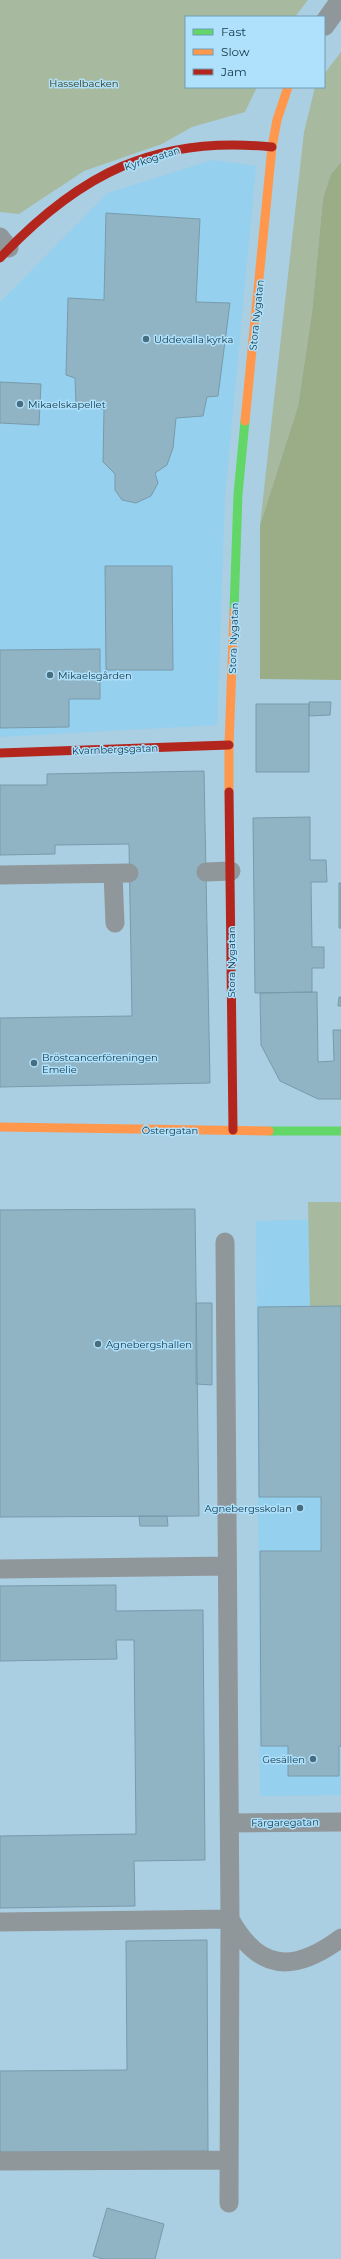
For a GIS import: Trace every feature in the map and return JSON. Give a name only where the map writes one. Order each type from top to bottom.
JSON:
[{"type":"street","points":[[325,24],[341,1]]},
{"type":"street","points":[[272,147],[277,120],[288,88]]},
{"type":"street","name":"Kyrkogatan","points":[[3,248],[96,178],[144,159],[199,146],[222,144],[272,147]]},
{"type":"street","name":"Stora Nygatan","points":[[232,1130],[229,745],[238,494],[272,147]]},
{"type":"street","name":"Kvarnbergsgatan","points":[[0,753],[229,745]]},
{"type":"street","name":"Östergatan","points":[[0,1127],[41,1129],[341,1131]]},
{"type":"lane","points":[[206,872],[231,871]]},
{"type":"lane","points":[[0,875],[121,873],[114,923]]},
{"type":"lane","points":[[225,1242],[230,1823],[229,2203]]},
{"type":"lane","points":[[0,1569],[227,1566]]},
{"type":"lane","name":"Färgaregatan","points":[[230,1823],[341,1822]]},
{"type":"lane","points":[[0,1922],[230,1919]]},
{"type":"lane","points":[[230,1919],[241,1939],[256,1953],[273,1962],[294,1961],[310,1957],[341,1938]]},
{"type":"lane","points":[[0,2160],[229,2160]]},
{"type":"shaded area","points":[[212,160],[256,166],[225,497],[217,725],[0,737],[0,302],[108,193]]},
{"type":"shaded area","name":"Agnebergsskolan","points":[[341,1219],[341,1795],[260,1796],[256,1221]]},
{"type":"green space","name":"Hasselbacken","points":[[0,0],[308,0],[296,16],[185,16],[185,88],[257,88],[245,112],[192,127],[162,144],[84,171],[19,214],[0,212]]},
{"type":"green space","points":[[341,52],[341,162],[331,174],[323,198],[312,312],[298,406],[260,525],[304,132],[315,88],[325,88],[325,73]]},
{"type":"green space","points":[[341,162],[341,680],[260,679],[260,525],[298,406],[312,312],[323,198],[331,174]]},
{"type":"green space","points":[[308,1202],[341,1202],[341,1306],[310,1307]]},
{"type":"building","name":"Uddevalla kyrka","points":[[106,213],[200,219],[196,302],[230,303],[218,396],[207,397],[203,416],[176,418],[173,448],[167,465],[155,473],[158,483],[151,496],[136,503],[122,500],[115,490],[115,474],[103,462],[104,409],[76,406],[75,378],[66,375],[68,298],[104,300]]},
{"type":"building","name":"Mikaelskapellet","points":[[0,382],[41,384],[39,425],[0,423]]},
{"type":"building","points":[[105,566],[172,566],[173,670],[106,670]]},
{"type":"building","name":"Mikaelsgården","points":[[100,649],[100,699],[69,699],[69,727],[0,728],[0,650]]},
{"type":"building","points":[[309,702],[331,702],[330,715],[309,716]]},
{"type":"building","points":[[256,704],[309,704],[309,772],[256,772]]},
{"type":"building","points":[[204,771],[210,1083],[0,1087],[0,1018],[132,1016],[129,844],[55,845],[55,854],[0,855],[0,785],[47,785],[47,774]]},
{"type":"building","points":[[310,817],[310,860],[326,860],[327,882],[311,882],[312,947],[324,947],[324,968],[312,968],[312,992],[255,993],[253,818]]},
{"type":"building","points":[[339,883],[341,883],[341,928],[339,928]]},
{"type":"building","points":[[317,992],[318,1062],[334,1061],[333,1030],[341,1030],[341,1099],[318,1099],[280,1081],[261,1045],[260,993]]},
{"type":"building","points":[[339,997],[341,997],[341,1006],[338,1006]]},
{"type":"building","name":"Agnebergshallen","points":[[195,1209],[199,1516],[0,1517],[0,1210]]},
{"type":"building","points":[[196,1303],[212,1303],[212,1385],[196,1384]]},
{"type":"building","name":"Agnebergsskolan","points":[[341,1306],[341,1746],[339,1746],[339,1776],[288,1776],[288,1746],[261,1746],[260,1551],[321,1551],[321,1497],[259,1497],[258,1307]]},
{"type":"building","points":[[139,1516],[167,1516],[168,1526],[140,1526]]},
{"type":"building","points":[[116,1585],[116,1611],[203,1610],[205,1860],[134,1861],[135,1906],[0,1908],[0,1836],[136,1834],[134,1640],[116,1640],[117,1659],[0,1661],[0,1586]]},
{"type":"building","points":[[207,1940],[208,2151],[0,2152],[0,2071],[127,2070],[126,1941]]},
{"type":"building","points":[[107,2208],[164,2224],[155,2259],[103,2259],[93,2256]]},
{"type":"traffic: fast","points":[[234,611],[238,494],[245,421]]},
{"type":"traffic: fast","points":[[269,1131],[341,1131]]},
{"type":"traffic: slow","points":[[245,421],[272,147],[277,120],[288,88]]},
{"type":"traffic: slow","points":[[229,792],[229,745],[234,611]]},
{"type":"traffic: slow","points":[[0,1127],[269,1131]]},
{"type":"traffic: jam","points":[[0,258],[59,204],[90,183],[122,166],[155,155],[191,147],[230,145],[272,147]]},
{"type":"traffic: jam","points":[[0,753],[229,745]]},
{"type":"traffic: jam","points":[[229,792],[233,1130]]},
{"type":"place","name":"Uddevalla kyrka","points":[[146,339]]},
{"type":"place","name":"Mikaelskapellet","points":[[20,404]]},
{"type":"place","name":"Mikaelsgården","points":[[50,675]]},
{"type":"place","name":"Bröstcancerföreningen Emelie","points":[[34,1063]]},
{"type":"place","name":"Agnebergshallen","points":[[98,1344]]},
{"type":"place","name":"Agnebergsskolan","points":[[300,1508]]},
{"type":"place","name":"Gesällen","points":[[313,1759]]}]
